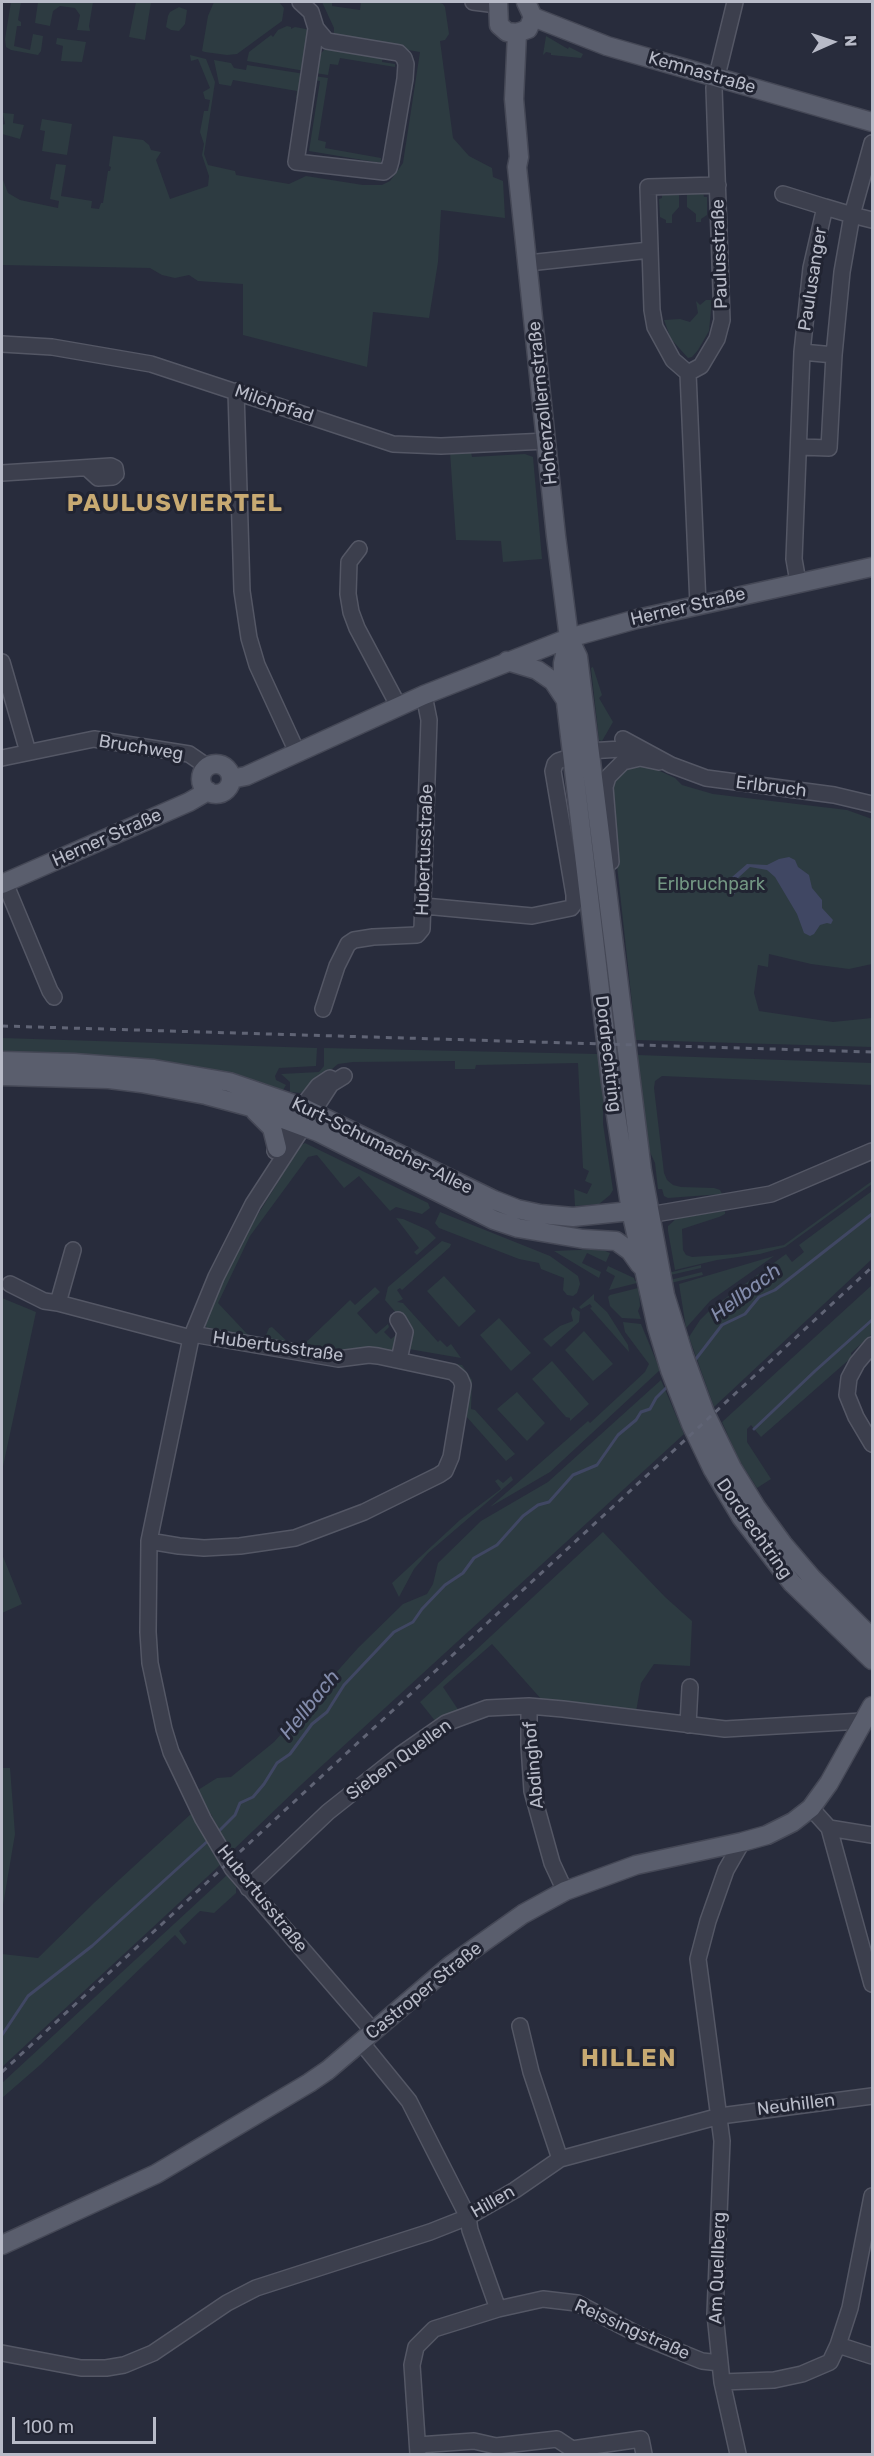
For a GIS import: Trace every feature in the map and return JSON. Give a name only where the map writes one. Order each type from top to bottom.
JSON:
[{"type":"main road","name":"Hohenzollernstraße","points":[[497,3],[499,25],[512,33],[506,118],[509,159],[517,167],[569,638]]},
{"type":"main road","name":"Kemnastraße","points":[[530,9],[607,46],[873,122]]},
{"type":"main road","points":[[512,33],[528,29],[530,9]]},
{"type":"main road","name":"Herner Straße","points":[[231,779],[246,776],[424,696],[569,638],[637,619],[873,567]]},
{"type":"main road","name":"Dordrechtring","points":[[569,638],[563,663],[566,701],[581,754],[608,897],[633,1107],[649,1215],[665,1295],[692,1379],[716,1436],[756,1507],[812,1578],[873,1638]]},
{"type":"main road","name":"Dordrechtring","points":[[569,638],[578,657],[581,754],[611,1083],[642,1267],[670,1370],[713,1470],[727,1496],[754,1535],[792,1583],[873,1660]]},
{"type":"main road","points":[[507,661],[537,670],[545,675],[553,681],[566,701]]},
{"type":"main road","points":[[220,764],[226,767],[231,779],[227,789],[213,793],[204,787],[202,776],[208,767],[220,764]]},
{"type":"main road","name":"Herner Straße","points":[[3,884],[189,802],[208,791]]},
{"type":"main road","name":"Kurt-Schumacher-Allee","points":[[2,1061],[154,1069],[229,1082],[517,1209],[573,1217],[632,1218]]},
{"type":"main road","name":"Kurt-Schumacher-Allee","points":[[2,1076],[108,1079],[141,1083],[302,1116],[494,1220],[518,1228],[541,1232],[582,1239],[616,1241],[630,1251],[642,1267]]},
{"type":"main road","name":"Kurt-Schumacher-Allee","points":[[251,1107],[272,1128],[277,1148]]},
{"type":"main road","name":"Kurt-Schumacher-Allee","points":[[541,1232],[581,1232],[649,1215]]},
{"type":"main road","name":"Castroper Straße","points":[[2,2245],[156,2174],[309,2083],[452,1965],[523,1914],[565,1891],[636,1865],[742,1842],[767,1835],[784,1827],[811,1808],[869,1717]]},
{"type":"street","points":[[300,2],[311,12],[316,28],[327,41],[399,53],[404,58],[405,79],[391,161],[389,168],[384,172],[296,162],[316,28]]},
{"type":"street","points":[[473,2],[497,3]]},
{"type":"street","name":"Paulusstraße","points":[[688,373],[701,366],[717,339],[722,321],[714,88],[735,2]]},
{"type":"street","name":"Paulusanger","points":[[800,447],[830,448],[834,355],[842,272],[852,215],[873,143]]},
{"type":"street","points":[[698,605],[688,373],[673,360],[655,327],[648,187],[718,185]]},
{"type":"street","name":"Paulusanger","points":[[783,194],[852,215]]},
{"type":"street","name":"Paulusanger","points":[[798,582],[794,559],[802,352],[811,268],[825,207]]},
{"type":"street","points":[[852,215],[873,220]]},
{"type":"street","points":[[528,263],[650,250]]},
{"type":"street","name":"Milchpfad","points":[[2,344],[52,347],[151,364],[393,444],[416,446],[547,441]]},
{"type":"street","name":"Paulusanger","points":[[802,352],[834,355]]},
{"type":"street","points":[[236,391],[242,591],[249,638],[257,665],[297,752]]},
{"type":"street","points":[[2,473],[87,468]]},
{"type":"street","points":[[359,549],[349,562],[348,569],[351,612],[357,628],[399,707]]},
{"type":"street","points":[[2,662],[28,752]]},
{"type":"street","name":"Hubertusstraße","points":[[323,1009],[337,966],[348,944],[354,940],[373,937],[417,935],[422,929],[429,720],[424,696]]},
{"type":"street","name":"Bruchweg","points":[[2,758],[94,739],[189,754],[208,767]]},
{"type":"street","name":"Erlbruch","points":[[623,739],[671,765]]},
{"type":"street","points":[[424,906],[532,916],[571,908],[574,904],[574,895],[554,771],[555,764],[581,754],[641,748]]},
{"type":"street","name":"Erlbruch","points":[[608,777],[623,762],[640,758],[671,765],[706,778],[834,795],[873,804]]},
{"type":"street","name":"Dordrechtring","points":[[608,777],[605,787],[611,857],[608,897]]},
{"type":"street","name":"Herner Straße","points":[[3,884],[54,997]]},
{"type":"street","name":"Hubertusstraße","points":[[253,1204],[277,1148],[302,1116]]},
{"type":"street","name":"Hubertusstraße","points":[[302,1116],[225,1257],[192,1336],[149,1541],[148,1632],[156,1699],[171,1752],[203,1820],[221,1851],[367,2037],[410,2101],[468,2217]]},
{"type":"street","points":[[649,1215],[771,1194],[873,1151]]},
{"type":"street","points":[[58,1303],[73,1250]]},
{"type":"street","name":"Hubertusstraße","points":[[10,1284],[44,1300],[192,1336],[338,1359],[369,1355],[399,1360],[446,1370],[457,1375],[462,1382],[451,1458],[445,1470],[439,1475],[354,1516],[295,1538],[240,1546],[204,1548],[149,1541]]},
{"type":"street","points":[[398,1320],[405,1332],[399,1360]]},
{"type":"street","points":[[873,1345],[856,1363],[849,1378],[848,1395],[856,1417],[873,1444]]},
{"type":"street","points":[[688,1725],[689,1687]]},
{"type":"street","name":"Sieben Quellen","points":[[248,1888],[328,1812],[400,1755],[446,1723],[487,1708],[529,1706],[725,1730],[824,1724],[869,1717]]},
{"type":"street","name":"Abdinghof","points":[[529,1706],[532,1791],[546,1845],[565,1891]]},
{"type":"street","points":[[811,1808],[829,1828],[873,1984]]},
{"type":"street","points":[[829,1828],[873,1835]]},
{"type":"street","points":[[720,2116],[700,1988],[698,1959],[708,1921],[726,1870],[742,1842]]},
{"type":"street","points":[[520,2026],[531,2072],[560,2159]]},
{"type":"street","name":"Neuhillen","points":[[720,2116],[873,2096]]},
{"type":"street","name":"Hillen","points":[[2,2353],[81,2368],[124,2365],[153,2353],[227,2303],[256,2288],[430,2232],[468,2217],[515,2190],[560,2159],[720,2116]]},
{"type":"street","name":"Am Quellberg","points":[[720,2116],[722,2162],[714,2314],[722,2382],[738,2454]]},
{"type":"street","points":[[722,2382],[774,2380],[802,2374],[830,2362],[850,2308],[873,2196]]},
{"type":"street","points":[[468,2217],[470,2230],[498,2308]]},
{"type":"street","name":"Reissingstraße","points":[[418,2450],[412,2365],[416,2347],[434,2329],[498,2308],[543,2299],[577,2303],[641,2336],[702,2361],[720,2363]]},
{"type":"street","points":[[838,2345],[873,2356]]},
{"type":"street","points":[[418,2450],[474,2441],[496,2446],[557,2439],[572,2449],[641,2439],[644,2454]]},
{"type":"green space","points":[[11,2],[21,2],[18,20],[21,26],[17,26],[14,46],[30,50],[33,34],[43,36],[41,51],[38,55],[6,47],[5,39]]},
{"type":"green space","points":[[38,2],[93,2],[90,31],[77,30],[80,15],[75,8],[60,6],[53,11],[50,26],[35,23]]},
{"type":"green space","points":[[136,2],[151,2],[145,40],[129,37]]},
{"type":"green space","points":[[214,2],[279,2],[284,8],[282,21],[237,54],[205,52],[202,51],[208,16]]},
{"type":"green space","points":[[322,2],[332,2],[332,6],[360,10],[361,2],[437,2],[445,7],[449,34],[445,40],[440,41],[453,138],[469,156],[492,168],[493,177],[503,181],[505,218],[441,210],[438,262],[429,318],[373,312],[367,367],[243,335],[243,284],[198,281],[189,275],[175,278],[162,275],[150,268],[2,265],[2,160],[3,180],[8,193],[20,200],[58,208],[59,201],[50,199],[56,164],[66,165],[61,196],[92,201],[91,208],[99,209],[103,203],[108,171],[111,167],[109,166],[113,136],[143,140],[151,150],[161,152],[156,160],[170,199],[208,186],[209,176],[202,155],[204,144],[200,132],[204,111],[208,111],[210,100],[205,99],[203,92],[210,88],[198,59],[191,61],[190,55],[206,59],[215,82],[204,154],[208,165],[235,171],[236,175],[289,184],[306,176],[363,185],[382,185],[390,181],[403,163],[420,52],[331,37],[325,32],[334,33],[334,28]]},
{"type":"green space","points":[[179,7],[187,10],[185,24],[179,31],[171,30],[166,27],[168,16],[170,12]]},
{"type":"green space","points":[[287,26],[291,29],[295,27],[311,30],[305,71],[247,61],[249,52]]},
{"type":"green space","points":[[546,36],[568,49],[569,47],[583,54],[581,58],[551,55],[546,52],[543,55]]},
{"type":"green space","points":[[57,38],[86,42],[82,62],[61,61],[63,46],[56,44]]},
{"type":"green space","points":[[327,47],[383,55],[382,62],[395,64],[395,67],[340,58],[338,65],[330,64],[328,75],[315,73],[318,56]]},
{"type":"green space","points":[[214,60],[231,63],[234,68],[246,70],[247,65],[305,74],[300,99],[296,98],[297,91],[233,80],[231,86],[219,84]]},
{"type":"green space","points":[[314,76],[328,78],[318,140],[326,142],[325,148],[381,158],[381,163],[309,151],[320,81],[313,80]]},
{"type":"green space","points":[[3,113],[14,114],[13,123],[24,125],[20,139],[2,134],[2,125],[5,124]]},
{"type":"green space","points":[[42,119],[72,124],[67,155],[42,151],[45,131],[40,130]]},
{"type":"green space","points":[[690,190],[703,190],[704,197],[707,197],[707,215],[701,219],[701,222],[696,222],[696,214],[687,207],[687,194],[691,194]]},
{"type":"green space","points":[[675,191],[675,195],[679,195],[679,207],[672,215],[672,223],[666,223],[666,220],[660,217],[659,199],[662,198],[662,192]]},
{"type":"green space","points":[[706,300],[712,300],[709,331],[698,350],[688,358],[671,339],[664,320],[680,319],[690,322],[698,313],[696,301],[700,305]]},
{"type":"green space","points":[[450,452],[471,452],[472,457],[525,454],[533,457],[542,559],[503,562],[501,541],[456,540]]},
{"type":"green space","points":[[593,667],[602,695],[599,698],[613,722],[602,741],[599,740],[591,668]]},
{"type":"green space","name":"Erlbruchpark","points":[[635,765],[649,766],[675,778],[682,785],[713,794],[847,810],[872,819],[872,964],[849,969],[811,964],[769,954],[768,967],[758,965],[754,993],[759,1011],[833,1022],[872,1018],[872,1047],[636,1040],[615,847],[612,787],[616,777],[624,769]]},
{"type":"green space","points":[[2,1038],[317,1048],[316,1066],[279,1068],[275,1076],[276,1080],[286,1085],[283,1090],[220,1071],[148,1060],[2,1052]]},
{"type":"green space","points":[[324,1048],[598,1054],[603,1081],[603,1124],[613,1190],[599,1204],[575,1206],[574,1189],[587,1194],[592,1184],[585,1181],[589,1171],[583,1168],[578,1063],[476,1065],[475,1069],[455,1069],[455,1061],[353,1062],[338,1064],[307,1090],[300,1093],[290,1092],[290,1082],[281,1074],[319,1072],[324,1066]]},
{"type":"green space","points":[[637,1055],[872,1063],[872,1085],[662,1076],[655,1081],[654,1088],[664,1173],[667,1180],[681,1187],[714,1188],[720,1190],[722,1194],[668,1198],[664,1196],[662,1189],[658,1189],[655,1163],[649,1150]]},
{"type":"green space","points":[[305,1143],[428,1203],[430,1208],[422,1214],[396,1207],[390,1211],[359,1176],[344,1188],[317,1155],[308,1157],[250,1236],[218,1303],[249,1336],[207,1329],[205,1323],[239,1245],[301,1145]]},
{"type":"green space","points":[[872,1181],[872,1184],[785,1247],[675,1270],[668,1226],[677,1218],[725,1211],[725,1214],[719,1217],[682,1229],[683,1250],[686,1255],[692,1257],[736,1254],[784,1245]]},
{"type":"green space","points":[[872,1191],[872,1259],[714,1407],[689,1337],[700,1320],[712,1308],[786,1254],[792,1262],[804,1252],[799,1245]]},
{"type":"green space","points":[[440,1212],[550,1256],[578,1276],[580,1284],[577,1293],[573,1296],[567,1295],[563,1290],[564,1278],[541,1269],[539,1263],[519,1259],[439,1228],[435,1223]]},
{"type":"green space","points":[[396,1218],[428,1230],[436,1238],[417,1255],[414,1252],[419,1248]]},
{"type":"green space","points":[[442,1241],[451,1244],[450,1247],[402,1290],[400,1288],[397,1290],[403,1299],[397,1302],[403,1303],[438,1342],[440,1340],[447,1347],[451,1344],[461,1358],[409,1349],[410,1329],[385,1300],[388,1287]]},
{"type":"green space","points":[[601,1249],[610,1253],[606,1262],[587,1253],[582,1263],[601,1272],[599,1278],[554,1251]]},
{"type":"green space","points":[[774,1256],[710,1301],[686,1328],[679,1284]]},
{"type":"green space","points":[[701,1265],[701,1268],[653,1279],[654,1284],[702,1272],[703,1275],[639,1291],[638,1311],[641,1319],[622,1318],[610,1306],[608,1297],[610,1295],[650,1285],[649,1280],[609,1290],[615,1276],[606,1271],[608,1266],[634,1278],[635,1281]]},
{"type":"green space","points":[[444,1276],[476,1311],[459,1327],[427,1291]]},
{"type":"green space","points":[[872,1285],[872,1334],[851,1353],[852,1357],[761,1437],[751,1425],[747,1429],[747,1442],[771,1479],[757,1488],[739,1460],[722,1422]]},
{"type":"green space","points":[[375,1287],[380,1292],[357,1313],[376,1334],[388,1324],[389,1327],[384,1332],[391,1339],[396,1335],[399,1342],[398,1351],[393,1354],[371,1350],[338,1353],[302,1348],[271,1341],[266,1335],[272,1327],[290,1344],[301,1347],[350,1300],[355,1305]]},
{"type":"green space","points":[[594,1294],[594,1300],[607,1312],[628,1345],[629,1352],[590,1308],[592,1307],[590,1304],[581,1309],[579,1307]]},
{"type":"green space","points":[[2,1298],[36,1312],[2,1471]]},
{"type":"green space","points":[[573,1307],[580,1312],[579,1322],[551,1347],[543,1339],[560,1326],[573,1321],[571,1313]]},
{"type":"green space","points":[[499,1318],[531,1353],[511,1371],[480,1335]]},
{"type":"green space","points":[[623,1322],[641,1324],[660,1370],[550,1472],[490,1507],[588,1421],[590,1423],[645,1372],[649,1364],[625,1332]]},
{"type":"green space","points":[[584,1331],[613,1364],[593,1381],[565,1350]]},
{"type":"green space","points":[[405,1355],[462,1365],[472,1380],[471,1409],[475,1410],[515,1454],[506,1461],[465,1415],[468,1384]]},
{"type":"green space","points":[[552,1361],[589,1404],[570,1421],[570,1418],[566,1417],[532,1379]]},
{"type":"green space","points":[[661,1380],[684,1434],[302,1784],[231,1852],[198,1790],[217,1778],[231,1777],[274,1742],[358,1648],[403,1604],[427,1594],[433,1584],[438,1563],[481,1521],[548,1482]]},
{"type":"green space","points":[[517,1392],[545,1423],[527,1441],[497,1409]]},
{"type":"green space","points":[[511,1476],[513,1480],[428,1553],[414,1569],[399,1597],[392,1583],[460,1520],[501,1489],[495,1481],[498,1479],[503,1483]]},
{"type":"green space","points":[[603,1532],[665,1597],[692,1621],[690,1666],[654,1664],[641,1683],[636,1712],[542,1700],[492,1644],[443,1687],[459,1711],[436,1722],[420,1702]]},
{"type":"green space","points":[[2,1554],[22,1604],[2,1613]]},
{"type":"green space","points":[[2,1768],[10,1768],[15,1834],[2,1911]]},
{"type":"green space","points":[[192,1813],[220,1865],[2,2067],[2,1954],[38,1958]]},
{"type":"green space","points":[[227,1875],[236,1887],[236,1893],[214,1913],[200,1911],[179,1931],[187,1942],[184,1945],[175,1935],[40,2065],[2,2098],[2,2083]]},
{"type":"water","points":[[789,857],[809,875],[812,888],[822,900],[822,908],[833,920],[831,924],[820,925],[810,936],[804,933],[797,914],[775,877],[767,870],[750,867],[738,878],[735,894],[731,895],[730,892],[732,877],[747,864],[767,865]]},
{"type":"waterway","name":"Hellbach","points":[[692,1364],[722,1325],[745,1314],[759,1297],[775,1290],[872,1214]]},
{"type":"waterway","name":"Hellbach","points":[[754,1429],[872,1320]]},
{"type":"waterway","name":"Hellbach","points":[[217,1833],[235,1815],[240,1803],[253,1797],[277,1763],[290,1754],[312,1724],[327,1712],[344,1685],[394,1632],[413,1622],[445,1585],[463,1573],[474,1558],[497,1545],[523,1516],[538,1505],[549,1502],[573,1475],[597,1465],[618,1435],[636,1420],[641,1412],[650,1409],[656,1398],[670,1384]]},
{"type":"waterway","name":"Hellbach","points":[[2,2035],[28,1996],[92,1946],[210,1839]]},
{"type":"railway","points":[[2,1026],[872,1052]]},
{"type":"railway","points":[[2,2072],[872,1267]]},
{"type":"district","name":"PAULUSVIERTEL","points":[[175,504]]},
{"type":"district","name":"HILLEN","points":[[629,2059]]}]
